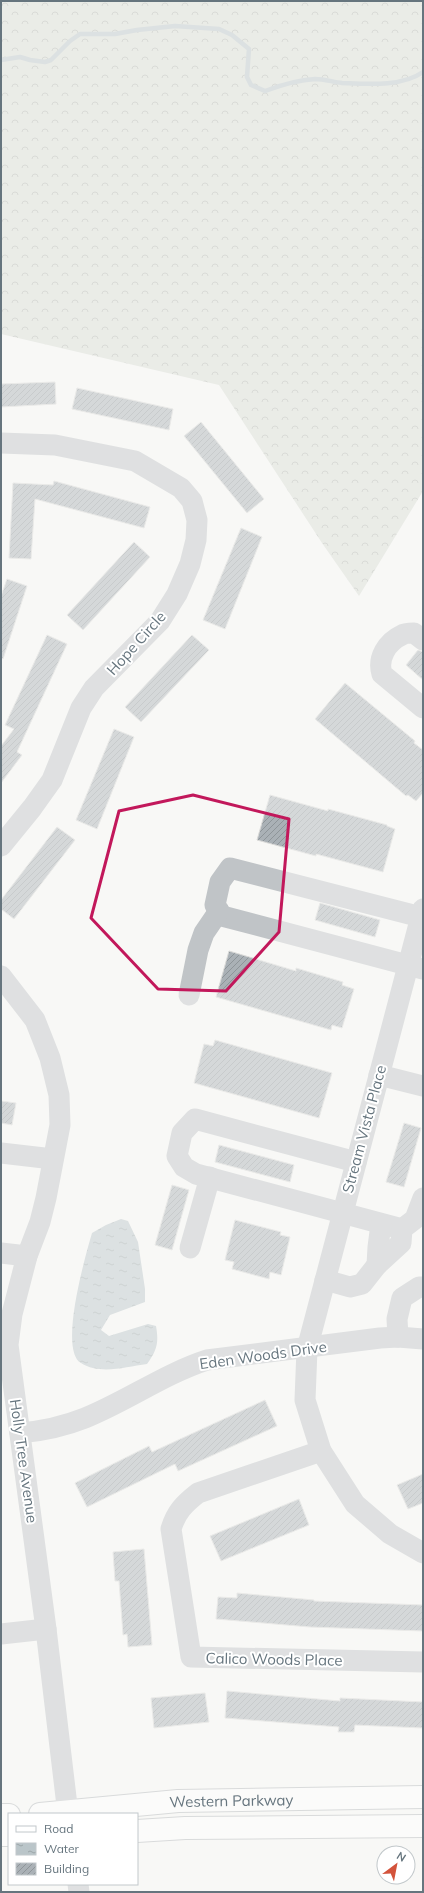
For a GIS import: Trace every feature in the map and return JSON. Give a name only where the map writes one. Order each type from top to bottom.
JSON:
[{"type":"main road","name":"Western Parkway","points":[[67,1813],[178,1801],[423,1797]]},
{"type":"main road","name":"Western Parkway","points":[[138,1831],[185,1828],[423,1826]]},
{"type":"street","name":"Hope Circle","points":[[1,443],[55,445],[135,461],[182,488],[192,501],[197,520],[196,540],[190,564],[177,594],[160,621],[94,688],[81,708],[52,780],[1,846]]},
{"type":"street","points":[[423,640],[414,633],[402,635],[385,650],[379,665],[382,674],[423,708]]},
{"type":"street","points":[[416,967],[222,916],[215,905],[220,882],[230,868],[422,913]]},
{"type":"street","points":[[189,994],[198,950],[204,933],[219,911]]},
{"type":"street","name":"Stream Vista Place","points":[[422,913],[416,967],[379,1075],[307,1349],[306,1400],[322,1451],[355,1504],[390,1534],[423,1553]]},
{"type":"street","name":"Holly Tree Avenue","points":[[1,976],[36,1020],[50,1058],[59,1095],[60,1125],[40,1222],[27,1256],[12,1314],[8,1344],[46,1629],[67,1813]]},
{"type":"street","points":[[379,1075],[423,1086]]},
{"type":"street","points":[[356,1162],[195,1119],[182,1134],[177,1156],[184,1167],[196,1174],[402,1229]]},
{"type":"street","points":[[1,1153],[53,1159]]},
{"type":"street","points":[[190,1248],[210,1178]]},
{"type":"street","points":[[325,1280],[350,1287],[362,1284],[378,1265],[401,1243],[402,1229],[415,1219],[423,1198]]},
{"type":"street","points":[[378,1265],[378,1247],[381,1224]]},
{"type":"street","points":[[1,1253],[27,1256]]},
{"type":"street","points":[[398,1337],[397,1319],[402,1298],[419,1287],[423,1287]]},
{"type":"street","name":"Eden Woods Drive","points":[[20,1433],[48,1429],[87,1418],[187,1366],[207,1360],[398,1337],[423,1339]]},
{"type":"street","name":"Calico Woods Place","points":[[322,1451],[198,1493],[185,1503],[178,1511],[172,1529],[191,1657],[423,1662]]},
{"type":"street","points":[[1,1634],[46,1629]]},
{"type":"highlighted area","points":[[193,795],[289,819],[279,932],[226,991],[158,989],[91,918],[119,811]]},
{"type":"green space","points":[[1,1],[423,1],[423,491],[359,596],[322,543],[219,385],[1,334]]},
{"type":"water","points":[[121,1219],[128,1221],[138,1242],[145,1289],[145,1302],[110,1315],[101,1330],[109,1336],[148,1324],[156,1326],[157,1342],[153,1355],[147,1364],[113,1369],[96,1369],[81,1363],[75,1355],[72,1340],[76,1301],[92,1233]]},
{"type":"building","points":[[55,382],[56,404],[1,407],[1,384]]},
{"type":"building","points":[[77,388],[173,409],[169,430],[72,409]]},
{"type":"building","points":[[201,422],[264,499],[247,513],[184,436]]},
{"type":"building","points":[[54,481],[150,507],[144,528],[35,499],[31,559],[9,558],[13,483],[53,485]]},
{"type":"building","points":[[241,528],[262,537],[225,629],[203,620]]},
{"type":"building","points":[[134,542],[150,557],[83,630],[67,615]]},
{"type":"building","points":[[7,579],[27,586],[3,659],[1,658],[1,596]]},
{"type":"building","points":[[47,635],[67,644],[17,752],[22,755],[1,783],[1,746],[14,729],[5,725]]},
{"type":"building","points":[[192,635],[209,650],[141,722],[125,707]]},
{"type":"building","points":[[418,650],[423,652],[423,680],[406,665]]},
{"type":"building","points":[[345,683],[415,741],[414,743],[423,750],[423,793],[416,801],[408,795],[406,796],[315,719]]},
{"type":"building","points":[[114,729],[134,737],[97,829],[76,820]]},
{"type":"building","points":[[270,795],[387,825],[395,829],[383,872],[257,840]]},
{"type":"building","points":[[57,827],[75,840],[14,919],[1,909],[1,900]]},
{"type":"building","points":[[320,903],[380,920],[375,937],[315,920]]},
{"type":"building","points":[[229,951],[296,971],[296,968],[343,982],[342,985],[354,989],[342,1028],[332,1025],[331,1030],[216,997]]},
{"type":"building","points":[[215,1040],[332,1073],[319,1118],[194,1083],[204,1044],[213,1046]]},
{"type":"building","points":[[1,1101],[16,1103],[12,1125],[1,1123]]},
{"type":"building","points":[[404,1123],[421,1128],[404,1187],[386,1182]]},
{"type":"building","points":[[219,1145],[294,1165],[290,1182],[215,1162]]},
{"type":"building","points":[[172,1185],[189,1190],[172,1250],[155,1245]]},
{"type":"building","points":[[235,1220],[281,1232],[280,1235],[290,1237],[281,1275],[270,1272],[269,1279],[232,1269],[234,1262],[225,1260]]},
{"type":"building","points":[[265,1400],[277,1426],[178,1471],[175,1464],[87,1507],[75,1483],[149,1446],[152,1452]]},
{"type":"building","points":[[423,1474],[423,1503],[408,1509],[397,1485]]},
{"type":"building","points":[[299,1499],[309,1525],[221,1561],[210,1536]]},
{"type":"building","points":[[144,1549],[152,1645],[128,1647],[127,1634],[123,1635],[119,1581],[115,1581],[113,1552]]},
{"type":"building","points":[[237,1593],[314,1601],[423,1605],[423,1631],[310,1627],[216,1619],[218,1597],[237,1598]]},
{"type":"building","points":[[227,1691],[340,1701],[340,1698],[423,1702],[423,1728],[355,1725],[354,1732],[338,1732],[339,1727],[225,1718]]},
{"type":"building","points":[[205,1693],[209,1722],[154,1728],[151,1698]]},
{"type":"waterway","points":[[1,60],[20,57],[45,62],[51,60],[70,41],[80,34],[115,34],[175,26],[219,29],[232,35],[249,49],[247,77],[251,85],[265,91],[289,83],[315,79],[342,83],[384,84],[415,77],[423,72]]}]
